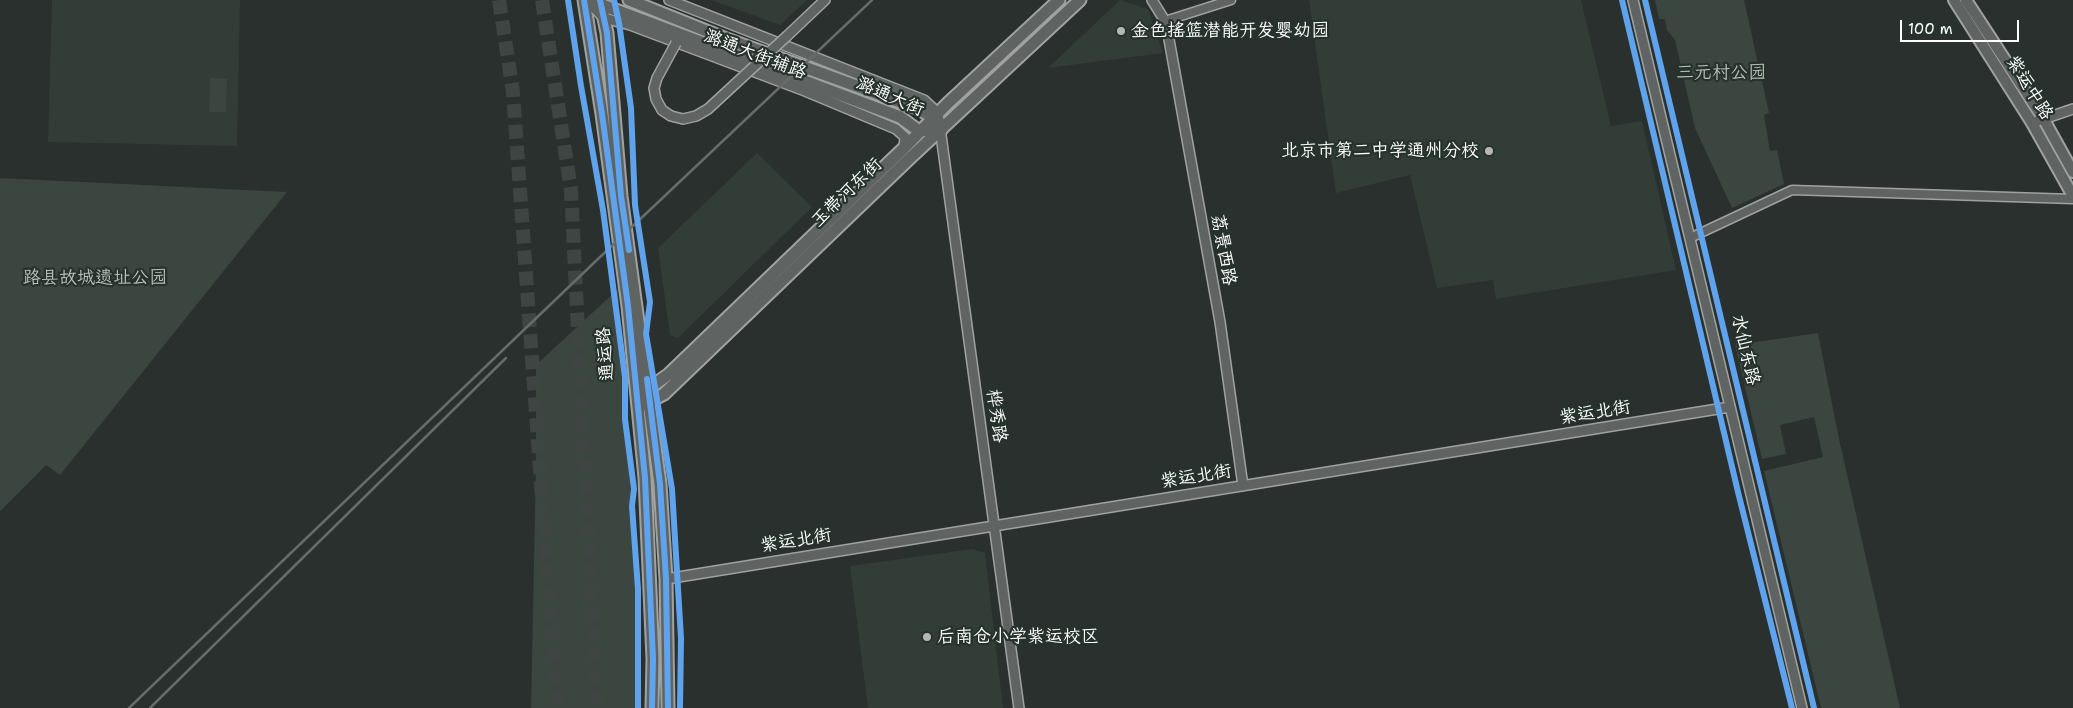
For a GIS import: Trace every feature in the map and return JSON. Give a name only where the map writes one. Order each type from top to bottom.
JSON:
[{"type":"main road","name":"潞通大街","points":[[586,0],[600,2],[900,117],[919,131],[942,129],[936,115],[724,38],[628,0]]},
{"type":"main road","name":"通运路","points":[[586,0],[624,278],[645,478],[653,659],[652,708]]},
{"type":"main road","name":"玉带河东街","points":[[636,401],[669,374],[904,148],[919,131],[1059,0]]},
{"type":"main road","name":"玉带河东街","points":[[636,401],[650,402],[664,394],[910,158],[1080,0]]},
{"type":"main road","name":"紫运中路","points":[[1954,0],[2032,122],[2073,198]]},
{"type":"main road","name":"紫运中路","points":[[1966,0],[2043,118],[2073,172]]},
{"type":"main road","name":"通运路","points":[[600,2],[606,33],[621,196],[660,484],[666,579],[668,708]]},
{"type":"street","name":"潞通大街辅路","points":[[586,0],[604,18],[805,91],[896,129],[905,137],[904,148]]},
{"type":"street","name":"潞通大街辅路","points":[[669,0],[924,100],[936,115]]},
{"type":"street","points":[[676,43],[657,78],[654,88],[656,99],[662,110],[671,116],[683,120],[696,116],[708,109],[825,0]]},
{"type":"street","name":"荔景西路","points":[[1152,0],[1165,21],[1220,322],[1243,486]]},
{"type":"street","points":[[1165,21],[1231,0]]},
{"type":"street","name":"水仙东路","points":[[1633,0],[1802,708]]},
{"type":"street","points":[[2032,122],[2073,109]]},
{"type":"street","name":"桦秀路","points":[[942,129],[960,283],[996,526],[1019,708]]},
{"type":"street","points":[[1690,238],[1792,190],[2073,198]]},
{"type":"street","name":"紫运北街","points":[[666,579],[1730,407]]},
{"type":"shaded area","points":[[52,0],[240,0],[237,146],[48,142]]},
{"type":"shaded area","points":[[711,0],[807,0],[780,25]]},
{"type":"shaded area","name":"金色摇篮潜能开发婴幼园","points":[[1120,0],[1148,9],[1163,53],[1048,68]]},
{"type":"shaded area","name":"北京市第二中学通州分校","points":[[1309,0],[1581,0],[1611,126],[1642,121],[1676,270],[1496,299],[1493,280],[1437,288],[1410,175],[1336,193]]},
{"type":"shaded area","points":[[757,153],[812,207],[678,338],[670,335],[658,248]]},
{"type":"shaded area","name":"后南仓小学紫运校区","points":[[972,549],[985,553],[1003,708],[868,708],[850,566]]},
{"type":"green space","name":"三元村公园","points":[[1655,0],[1744,0],[1769,113],[1764,115],[1770,151],[1777,150],[1784,184],[1732,208],[1695,128],[1675,40],[1667,30],[1665,19],[1659,19]]},
{"type":"green space","points":[[210,78],[227,79],[226,112],[209,112]]},
{"type":"green space","name":"路县故城遗址公园","points":[[0,178],[287,192],[60,475],[46,465],[0,511]]},
{"type":"green space","points":[[618,289],[638,611],[637,708],[531,708],[536,365]]},
{"type":"green space","points":[[1818,333],[1839,439],[1900,708],[1821,708],[1764,471],[1823,457],[1814,417],[1780,425],[1786,454],[1762,459],[1735,345]]},
{"type":"tunnel","points":[[499,0],[513,92],[557,708]]},
{"type":"tunnel","points":[[542,0],[571,190],[597,708]]},
{"type":"railway","points":[[129,708],[599,258],[872,0]]},
{"type":"railway","points":[[150,708],[506,358]]},
{"type":"cycle path","points":[[568,0],[603,210],[625,377],[625,419],[634,489],[632,506],[638,589],[638,708]]},
{"type":"cycle path","points":[[584,0],[602,114],[628,306],[645,478],[653,659],[652,708]]},
{"type":"cycle path","points":[[600,0],[607,33],[621,196],[629,250]]},
{"type":"cycle path","points":[[614,0],[631,108],[635,205],[650,302],[646,334],[672,489],[681,638],[680,708]]},
{"type":"cycle path","points":[[1622,0],[1738,492],[1792,708]]},
{"type":"cycle path","points":[[1645,0],[1814,708]]},
{"type":"cycle path","points":[[647,379],[660,484],[666,579],[668,708]]},
{"type":"place","name":"金色摇篮潜能开发婴幼园","points":[[1121,31]]},
{"type":"place","name":"北京市第二中学通州分校","points":[[1489,151]]},
{"type":"place","name":"后南仓小学紫运校区","points":[[927,637]]}]
